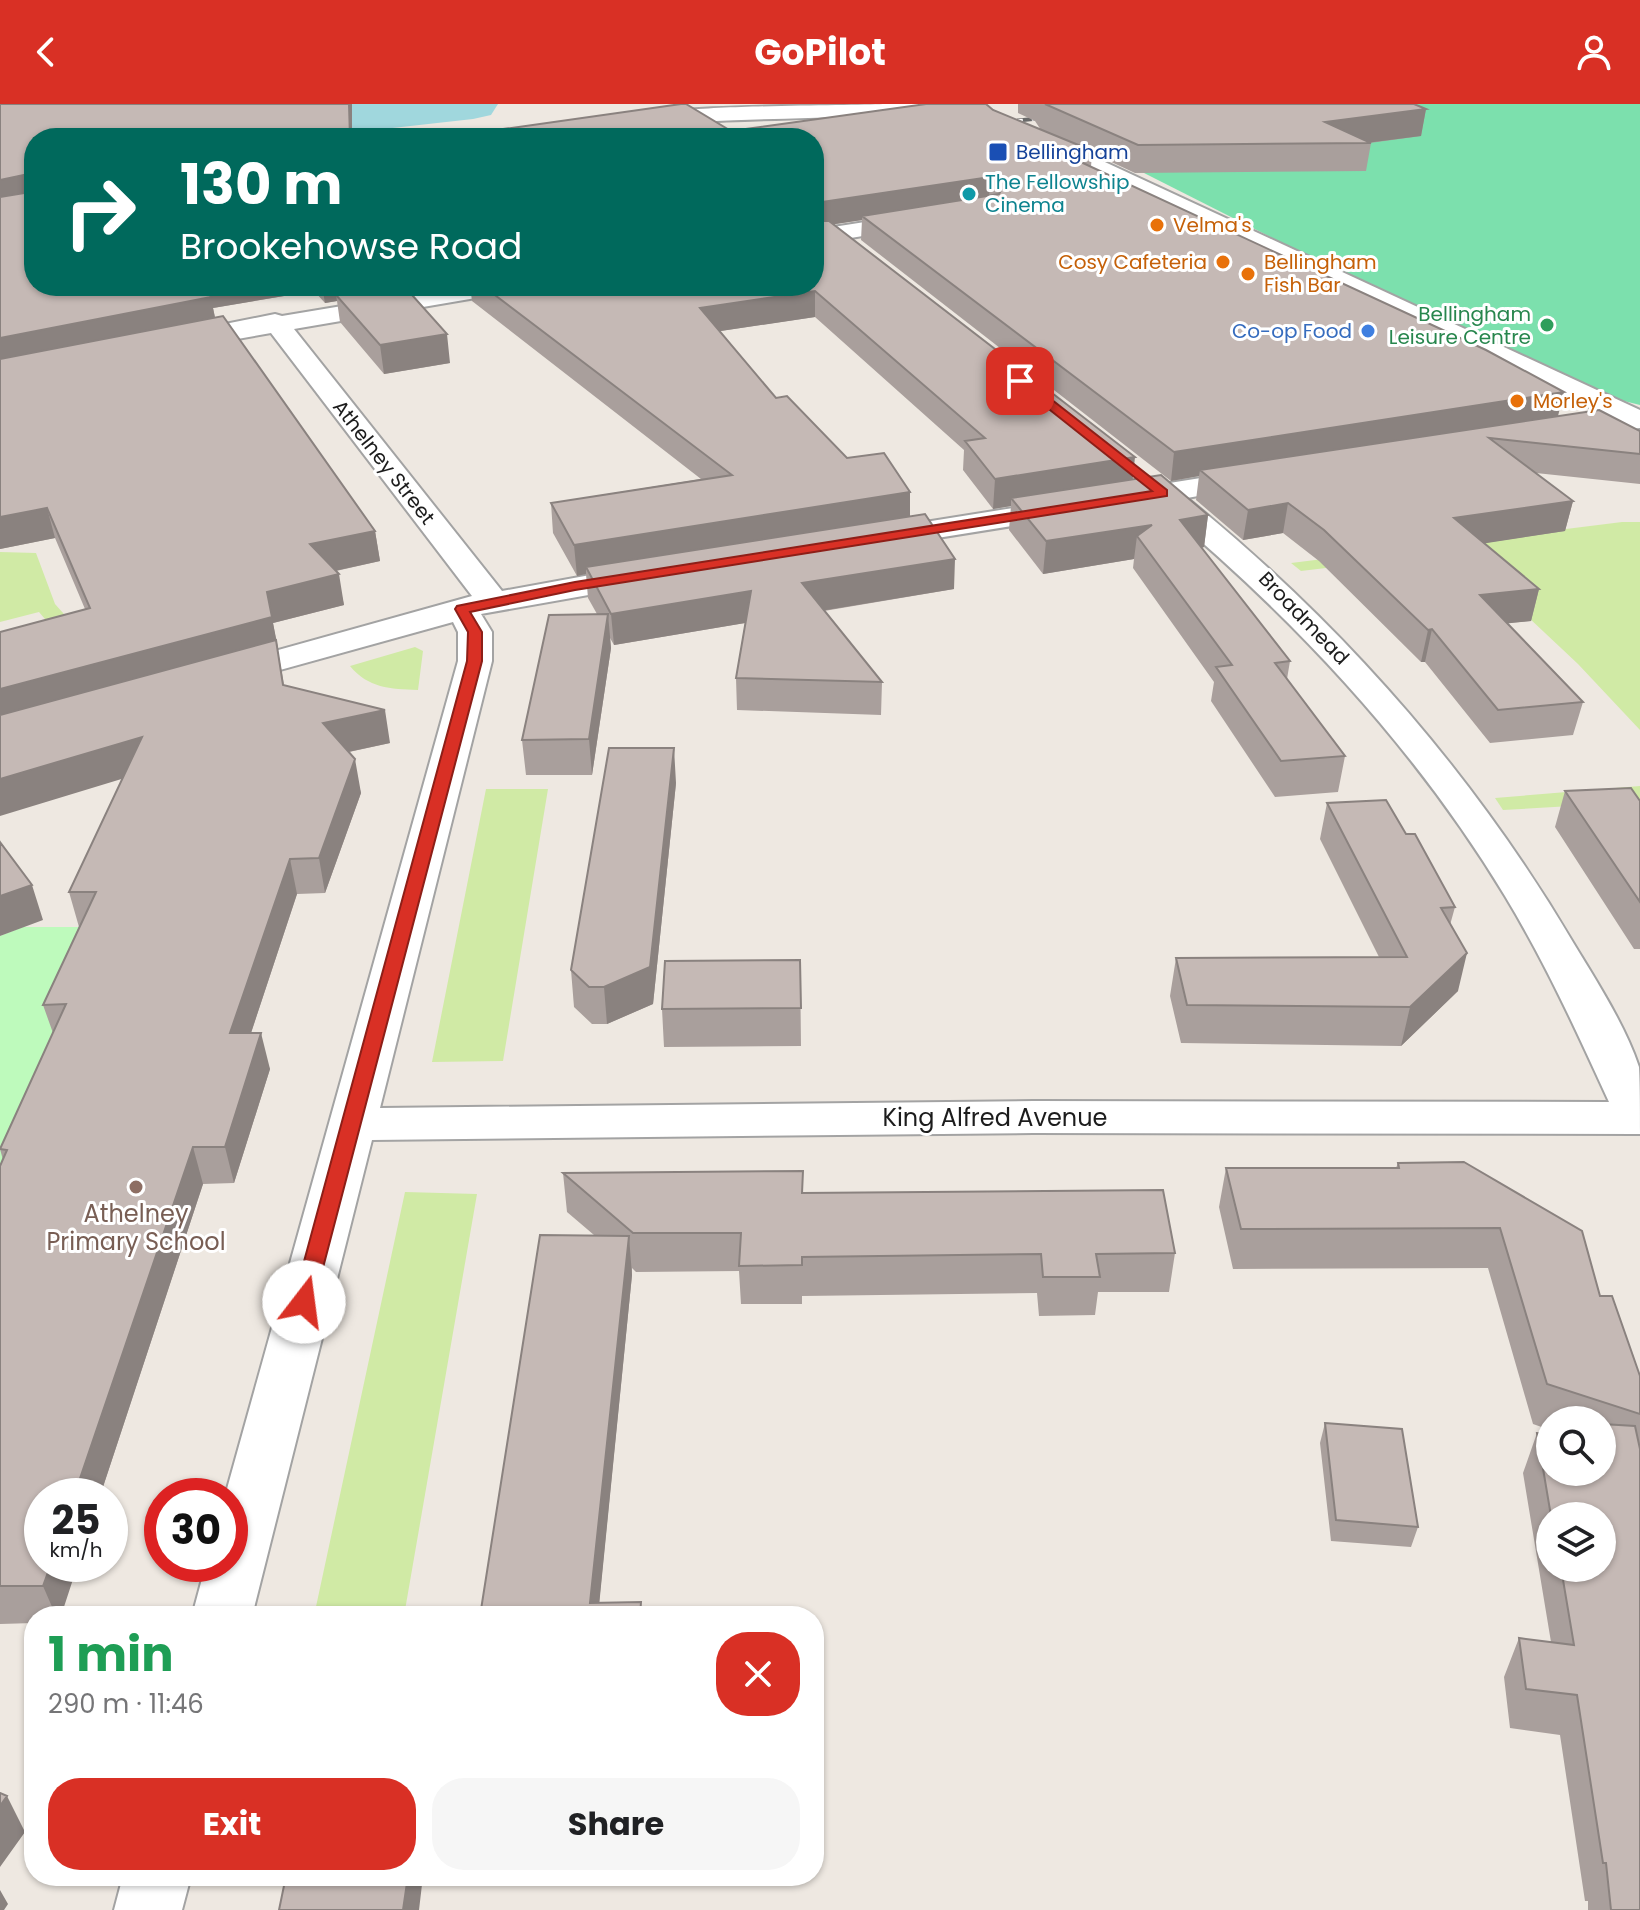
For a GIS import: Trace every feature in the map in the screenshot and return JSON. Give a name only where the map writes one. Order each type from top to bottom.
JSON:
[{"type":"street","points":[[628,123],[704,112],[866,113],[947,104]]},
{"type":"street","points":[[1028,133],[1638,419]]},
{"type":"street","points":[[825,236],[943,217]]},
{"type":"street","points":[[825,236],[860,254]]},
{"type":"street","points":[[150,347],[275,322],[441,296]]},
{"type":"street","name":"Athelney Street","points":[[225,1606],[475,661],[478,605],[275,322]]},
{"type":"street","points":[[1535,434],[1638,419]]},
{"type":"street","points":[[851,543],[1151,484],[1287,474]]},
{"type":"street","name":"Broadmead","points":[[1151,484],[1253,566],[1299,609],[1393,714],[1440,773],[1565,964],[1640,1118]]},
{"type":"street","points":[[196,683],[478,605],[682,569]]},
{"type":"street","name":"King Alfred Avenue","points":[[351,1124],[1017,1117],[1640,1118]]},
{"type":"street","points":[[148,1910],[154,1886]]},
{"type":"green space","name":"Bellingham Leisure Centre","points":[[1330,104],[1640,104],[1640,405],[1608,397],[1302,253],[1065,133]]},
{"type":"green space","points":[[1640,522],[1640,730],[1578,664],[1459,552],[1301,571],[1291,563]]},
{"type":"green space","points":[[0,552],[36,553],[55,604],[122,679],[101,685],[39,612],[0,622]]},
{"type":"green space","points":[[415,647],[423,651],[418,690],[372,683],[350,666]]},
{"type":"green space","points":[[1640,786],[1640,802],[1503,810],[1495,798]]},
{"type":"green space","points":[[486,789],[548,789],[503,1061],[432,1062]]},
{"type":"green space","points":[[23,927],[134,927],[0,1216],[0,936]]},
{"type":"green space","points":[[405,1192],[477,1194],[406,1606],[316,1606]]},
{"type":"building","points":[[0,104],[349,104],[350,128],[24,128],[24,175],[0,180]]},
{"type":"building","points":[[686,104],[726,128],[511,128]]},
{"type":"building","points":[[926,104],[986,104],[993,110],[1093,151],[1057,151],[1486,350],[1564,392],[1174,452],[862,216],[999,194],[1004,185],[999,179],[990,177],[824,202],[824,128],[753,128]]},
{"type":"building","points":[[1045,104],[1414,104],[1426,109],[1325,122],[1371,143],[1138,145]]},
{"type":"building","points":[[24,193],[24,296],[211,297],[0,338],[0,197]]},
{"type":"building","points":[[824,221],[829,221],[1135,457],[995,479],[965,441],[985,438],[821,296],[824,296]]},
{"type":"building","points":[[337,296],[413,296],[447,334],[380,345]]},
{"type":"building","points":[[496,296],[781,296],[700,308],[776,398],[787,396],[847,458],[884,453],[910,492],[574,545],[551,503],[732,475]]},
{"type":"building","points":[[223,316],[375,531],[310,544],[339,574],[267,592],[272,617],[0,689],[0,632],[90,608],[47,508],[0,517],[0,359]]},
{"type":"building","points":[[1599,410],[1640,431],[1640,454],[1489,438],[1573,501],[1454,518],[1539,589],[1480,595],[1583,702],[1498,710],[1432,629],[1428,630],[1324,530],[1288,503],[1248,510],[1200,470]]},
{"type":"building","points":[[1161,475],[1208,515],[1180,520],[1290,661],[1275,663],[1345,756],[1281,761],[1216,667],[1232,665],[1137,536],[1152,525],[1046,541],[1011,498]]},
{"type":"building","points":[[925,514],[955,559],[802,583],[882,682],[736,678],[751,591],[611,614],[586,567]]},
{"type":"building","points":[[608,614],[589,739],[522,740],[549,615]]},
{"type":"building","points":[[276,640],[283,685],[385,710],[323,723],[355,759],[319,858],[290,859],[230,1033],[261,1033],[225,1147],[193,1147],[80,1478],[24,1478],[24,1582],[44,1582],[43,1586],[0,1586],[0,1166],[7,1150],[0,1149],[66,1004],[43,1005],[96,892],[69,892],[142,737],[0,779],[0,715]]},
{"type":"building","points":[[609,748],[674,748],[650,967],[604,987],[589,987],[571,970]]},
{"type":"building","points":[[1631,788],[1640,801],[1640,902],[1565,791]]},
{"type":"building","points":[[1386,800],[1406,834],[1415,834],[1455,907],[1441,908],[1467,953],[1410,1007],[1187,1005],[1176,958],[1407,957],[1327,803]]},
{"type":"building","points":[[0,842],[32,885],[0,896]]},
{"type":"building","points":[[800,960],[801,1008],[662,1009],[665,961]]},
{"type":"building","points":[[1464,1162],[1582,1231],[1600,1296],[1612,1296],[1640,1376],[1640,1414],[1547,1384],[1500,1228],[1241,1229],[1226,1168],[1399,1168],[1398,1163]]},
{"type":"building","points":[[803,1171],[802,1193],[1163,1190],[1175,1253],[1096,1254],[1100,1277],[1043,1277],[1041,1254],[802,1257],[802,1265],[739,1266],[741,1233],[633,1233],[563,1173]]},
{"type":"building","points":[[540,1235],[629,1236],[590,1603],[641,1602],[641,1606],[482,1606]]},
{"type":"building","points":[[1325,1423],[1402,1429],[1418,1527],[1336,1520]]},
{"type":"building","points":[[1616,1425],[1635,1426],[1640,1449],[1640,1910],[1611,1910],[1606,1863],[1603,1863],[1577,1695],[1526,1689],[1519,1638],[1574,1645],[1563,1582],[1616,1582],[1616,1502],[1549,1502],[1546,1486],[1616,1486]]},
{"type":"building","points":[[0,1793],[7,1796],[0,1806]]},
{"type":"building","points":[[284,1886],[407,1886],[403,1910],[279,1910]]},
{"type":"waterway","points":[[274,128],[327,118],[473,104]]},
{"type":"railway","points":[[996,123],[1052,117]]},
{"type":"place","name":"Bellingham","points":[[998,152]]},
{"type":"place","name":"The Fellowship Cinema","points":[[969,194]]},
{"type":"place","name":"Velma's","points":[[1157,225]]},
{"type":"place","name":"Cosy Cafeteria","points":[[1223,262]]},
{"type":"place","name":"Bellingham Fish Bar","points":[[1248,274]]},
{"type":"place","name":"Bellingham Leisure Centre","points":[[1547,325]]},
{"type":"place","name":"Co-op Food","points":[[1368,331]]},
{"type":"place","name":"Morley's","points":[[1517,401]]},
{"type":"place","name":"Athelney Primary School","points":[[136,1187]]},
{"type":"route","points":[[304,1302],[475,661],[475,632],[462,609],[575,586],[1163,493],[1020,381]]}]
